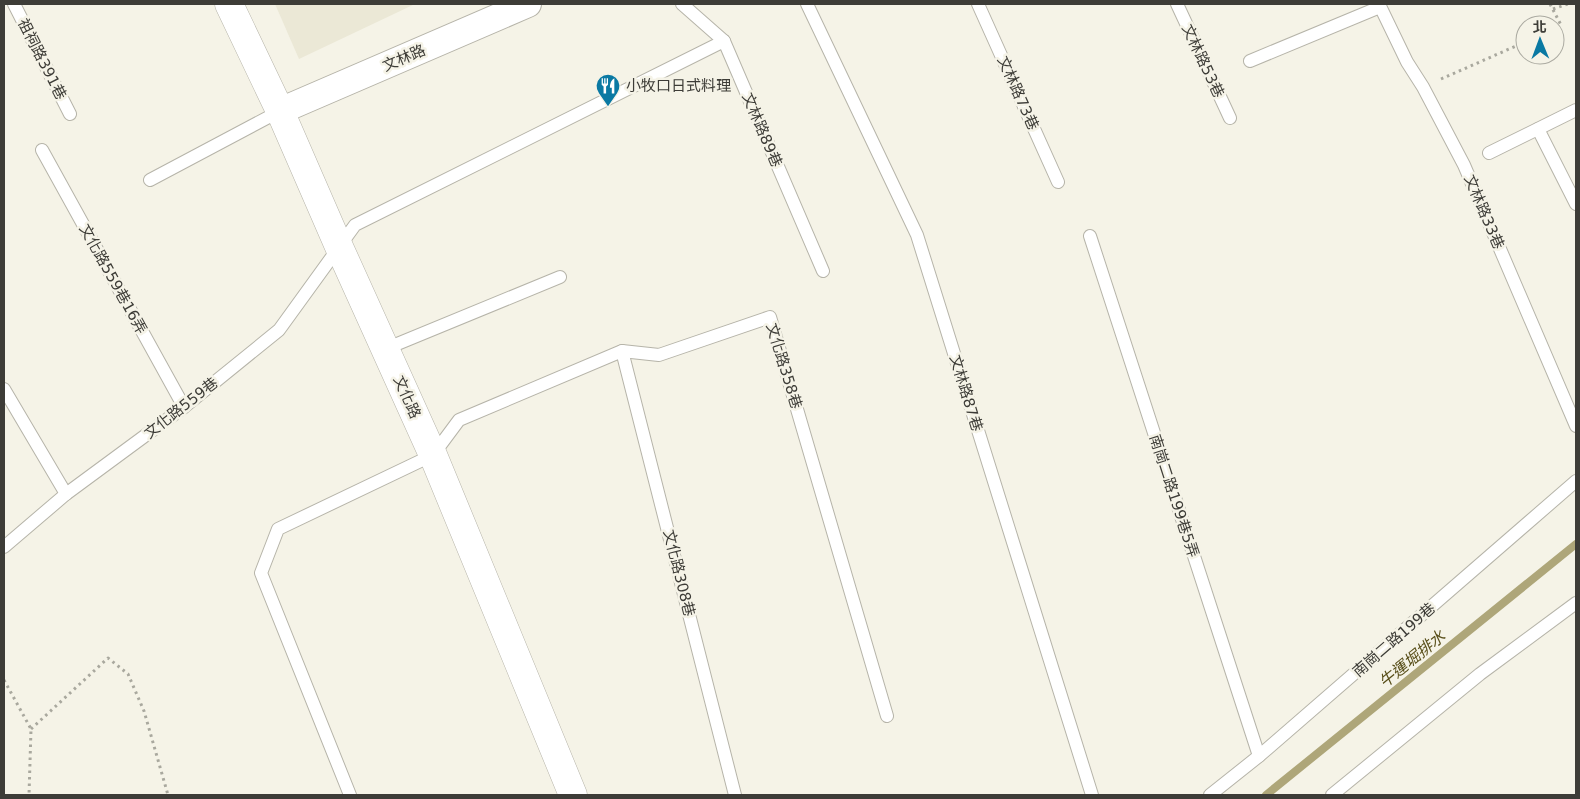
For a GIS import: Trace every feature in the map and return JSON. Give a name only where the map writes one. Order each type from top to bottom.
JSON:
[{"type":"street","name":"文化路","points":[[229,4],[280,111],[433,455],[574,795]]},
{"type":"street","name":"文林路","points":[[280,111],[528,4]]},
{"type":"lane","name":"祖祠路391巷","points":[[14,4],[70,114]]},
{"type":"lane","name":"文林路89巷","points":[[682,4],[724,41],[823,271]]},
{"type":"lane","name":"文林路87巷","points":[[807,4],[917,235],[1092,795]]},
{"type":"lane","name":"文林路73巷","points":[[978,4],[1058,182]]},
{"type":"lane","name":"文林路53巷","points":[[1176,4],[1230,118]]},
{"type":"lane","points":[[1250,61],[1380,5]]},
{"type":"lane","name":"文林路33巷","points":[[1380,5],[1407,62],[1464,165],[1576,426]]},
{"type":"lane","name":"文化路559巷","points":[[4,547],[66,494],[184,407],[278,330],[356,225],[724,41]]},
{"type":"lane","points":[[1488,153],[1576,110]]},
{"type":"lane","points":[[150,180],[280,111]]},
{"type":"lane","points":[[1538,129],[1576,204]]},
{"type":"lane","name":"文化路559巷16弄","points":[[42,150],[184,407]]},
{"type":"lane","name":"南崗二路199巷5弄","points":[[1090,236],[1259,756]]},
{"type":"lane","points":[[385,349],[560,277]]},
{"type":"lane","name":"文化路358巷","points":[[433,455],[459,420],[622,351],[659,355],[770,317],[887,716]]},
{"type":"lane","name":"文化路308巷","points":[[622,351],[736,795]]},
{"type":"lane","points":[[4,389],[66,494]]},
{"type":"lane","points":[[350,795],[261,573],[278,529],[433,455]]},
{"type":"lane","name":"南崗二路199巷","points":[[1210,795],[1259,756],[1576,481]]},
{"type":"lane","points":[[1332,795],[1480,674],[1576,603]]},
{"type":"path","points":[[1550,4],[1556,15]]},
{"type":"path","points":[[1553,9],[1568,4]]},
{"type":"path","points":[[1423,88],[1515,47]]},
{"type":"path","points":[[31,729],[108,658],[128,674],[144,711],[168,795]]},
{"type":"path","points":[[4,680],[31,729],[29,795]]},
{"type":"shaded area","points":[[275,4],[415,4],[299,59]]},
{"type":"waterway","name":"牛運堀排水","points":[[1266,795],[1576,544]]},
{"type":"place","name":"小牧口日式料理","points":[[608,107]]}]
